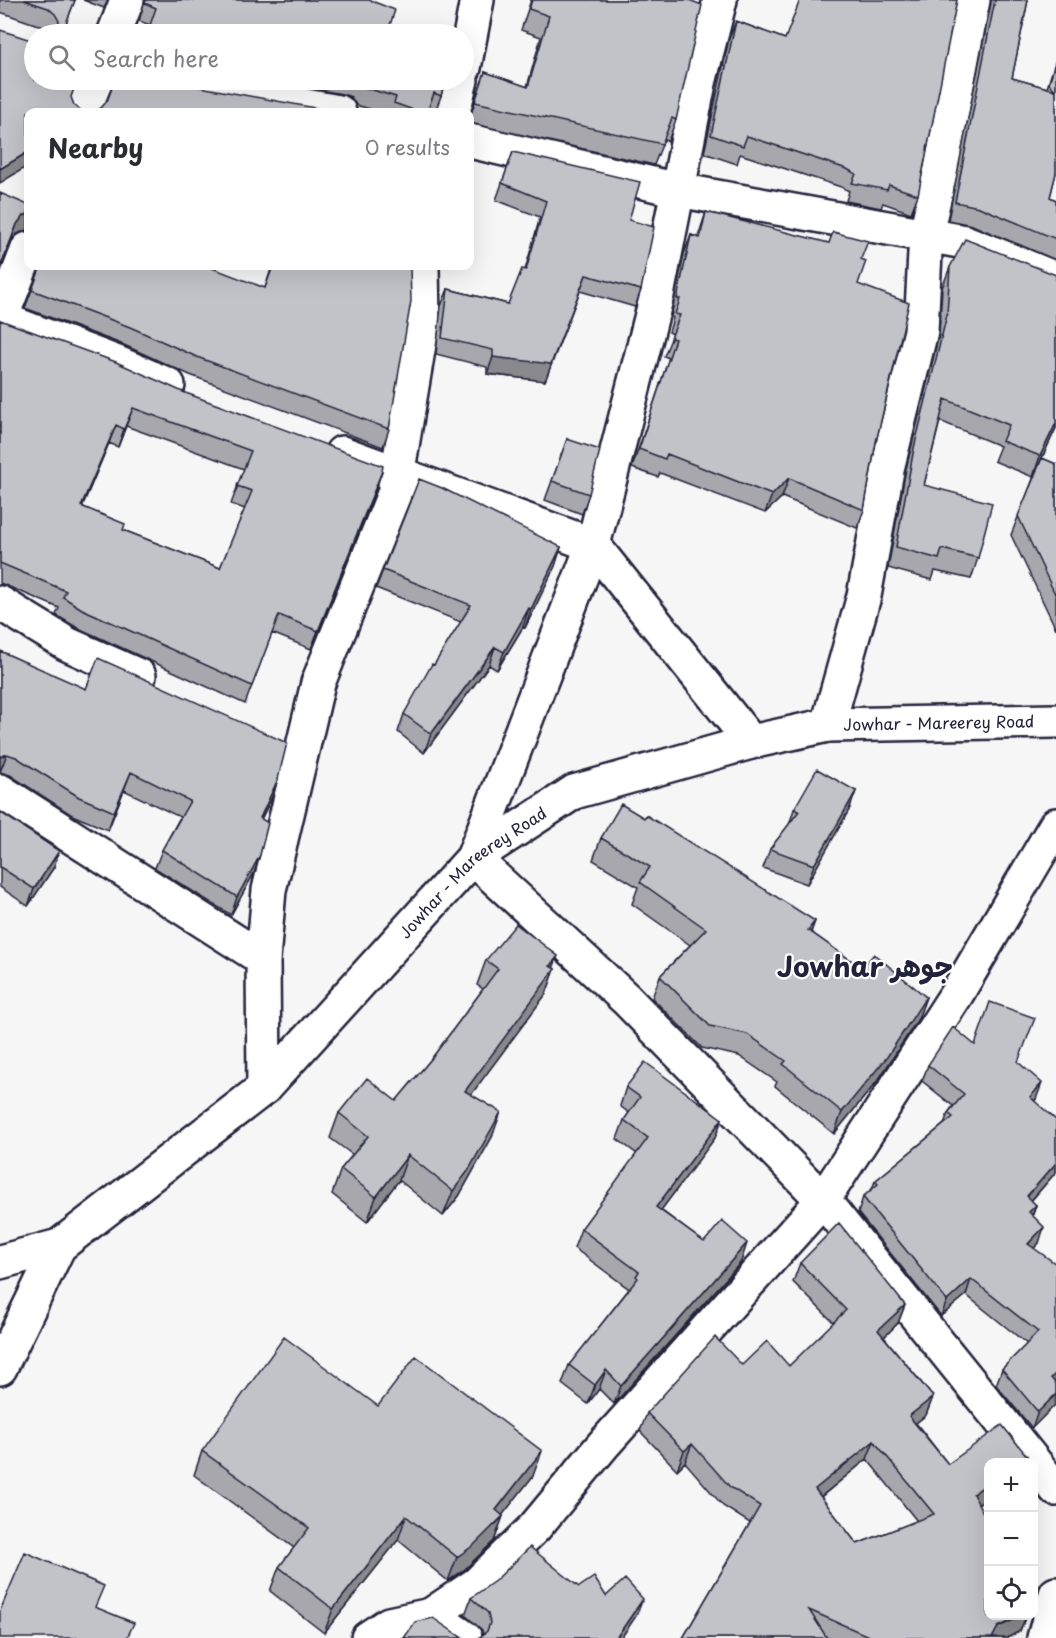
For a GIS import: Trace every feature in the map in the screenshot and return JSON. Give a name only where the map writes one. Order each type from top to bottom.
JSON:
[{"type":"street","points":[[118,24],[127,0]]},
{"type":"street","points":[[472,24],[477,0]]},
{"type":"street","points":[[720,0],[699,83],[657,295],[593,545],[473,858],[626,999],[823,1200],[1056,1489]]},
{"type":"street","points":[[828,725],[864,596],[888,465],[921,331],[926,233],[941,169],[973,0]]},
{"type":"street","points":[[85,108],[92,90]]},
{"type":"street","points":[[217,90],[317,108]]},
{"type":"street","points":[[454,108],[458,90]]},
{"type":"street","points":[[474,142],[678,190],[926,233],[965,242],[1056,279]]},
{"type":"street","points":[[24,259],[0,320],[117,363],[193,396]]},
{"type":"street","points":[[264,1089],[263,959],[269,890],[318,683],[356,583],[385,521],[397,474],[423,320],[422,270]]},
{"type":"street","points":[[311,441],[593,545],[751,742]]},
{"type":"street","points":[[0,603],[67,644],[163,687]]},
{"type":"street","name":"Jowhar - Mareerey Road","points":[[0,1262],[59,1245],[264,1089],[473,858],[574,792],[751,742],[828,725],[1056,721]]},
{"type":"street","points":[[270,736],[302,750]]},
{"type":"street","points":[[0,791],[263,959]]},
{"type":"street","points":[[368,1638],[389,1624],[431,1615],[477,1584],[535,1527],[603,1445],[823,1200],[956,995],[1056,825]]},
{"type":"street","points":[[0,1368],[59,1245]]},
{"type":"street","points":[[1044,1638],[1056,1594]]},
{"type":"street","points":[[431,1615],[465,1638]]},
{"type":"building","points":[[24,0],[75,0],[66,24],[59,24],[55,14],[48,8]]},
{"type":"building","points":[[146,0],[369,0],[395,10],[390,24],[150,24],[156,8],[145,3]]},
{"type":"building","points":[[532,0],[689,0],[702,5],[676,120],[672,118],[662,144],[475,102],[485,72],[528,87],[549,16],[529,9]]},
{"type":"building","points":[[800,0],[957,0],[918,195],[889,185],[887,190],[852,183],[856,174],[847,169],[747,136],[743,146],[711,135],[736,21],[785,39]]},
{"type":"building","points":[[995,0],[1028,0],[1012,78],[1055,90],[1049,83],[1056,61],[1056,173],[1050,197],[1056,200],[1056,239],[979,207],[955,202]]},
{"type":"building","points":[[0,30],[24,38],[24,90],[73,90],[71,97],[78,108],[24,108],[24,154],[0,169]]},
{"type":"building","points":[[111,90],[217,90],[316,108],[101,108]]},
{"type":"building","points":[[373,90],[442,90],[441,96],[434,93],[428,108],[408,108],[394,103],[396,97]]},
{"type":"building","points":[[513,152],[640,182],[629,220],[654,227],[641,290],[586,275],[551,364],[493,357],[493,350],[442,338],[448,289],[508,304],[522,269],[526,270],[546,201],[502,183]]},
{"type":"building","points":[[0,193],[24,203],[24,216],[17,224],[0,268]]},
{"type":"building","points":[[706,212],[829,243],[833,232],[868,241],[861,259],[866,261],[858,284],[909,303],[876,442],[864,510],[789,478],[772,495],[667,454],[665,459],[639,449],[675,339],[671,338],[680,315],[675,314],[680,299],[677,299],[691,235],[700,238]]},
{"type":"building","points":[[965,239],[1056,275],[1056,423],[1040,456],[1002,441],[1009,425],[945,399],[924,485],[992,503],[978,558],[942,549],[939,559],[896,547],[914,448],[947,315],[950,267]]},
{"type":"building","points":[[40,270],[218,270],[265,288],[272,270],[410,270],[411,301],[389,429],[197,357],[130,327],[32,290]]},
{"type":"building","points":[[0,320],[116,362],[183,392],[383,466],[318,631],[279,615],[252,686],[82,609],[63,597],[66,591],[0,563]],"holes":[[[133,408],[251,451],[237,486],[252,491],[220,568],[123,530],[125,524],[81,506],[116,425],[124,429]]]},
{"type":"building","points":[[567,439],[600,450],[589,494],[552,481]]},
{"type":"building","points":[[1042,458],[1056,464],[1056,596],[1018,516]]},
{"type":"building","points":[[419,479],[442,488],[561,547],[531,609],[529,608],[504,652],[495,647],[431,734],[404,714],[432,664],[434,665],[471,605],[383,570]]},
{"type":"building","points":[[0,651],[86,689],[98,658],[287,743],[278,779],[260,818],[268,823],[260,855],[237,897],[162,850],[190,801],[131,772],[114,812],[79,797],[16,757],[7,754],[0,757]]},
{"type":"building","points":[[817,769],[856,791],[814,865],[770,849],[799,811],[794,809]]},
{"type":"building","points":[[621,804],[644,818],[646,815],[815,921],[808,930],[862,968],[874,954],[926,997],[887,1057],[842,1112],[783,1064],[786,1061],[747,1034],[710,1026],[660,976],[706,929],[640,882],[650,867],[601,838]]},
{"type":"building","points":[[0,812],[59,851],[34,889],[0,867]]},
{"type":"building","points":[[516,924],[558,956],[550,966],[555,969],[465,1091],[501,1112],[468,1171],[453,1191],[408,1155],[376,1197],[341,1169],[368,1136],[339,1113],[367,1078],[396,1101],[432,1058],[498,969],[486,960]]},
{"type":"building","points":[[990,1002],[1035,1018],[1018,1062],[1042,1083],[1030,1097],[1056,1120],[1056,1163],[1027,1196],[1036,1205],[1029,1212],[1044,1227],[1028,1244],[1056,1264],[1056,1373],[1051,1378],[1056,1384],[1056,1394],[1038,1412],[1002,1369],[1038,1332],[971,1279],[947,1301],[863,1197],[878,1184],[875,1181],[953,1117],[948,1113],[964,1094],[928,1065],[953,1027],[975,1045]]},
{"type":"building","points":[[645,1062],[722,1119],[656,1207],[704,1242],[722,1221],[747,1243],[621,1386],[606,1370],[595,1385],[569,1365],[638,1278],[636,1276],[639,1272],[581,1229],[648,1138],[624,1120],[640,1097],[626,1087]]},
{"type":"building","points":[[839,1223],[905,1305],[878,1330],[933,1397],[909,1416],[948,1464],[1002,1425],[1027,1456],[1024,1458],[984,1458],[984,1486],[973,1494],[984,1515],[984,1620],[1013,1620],[998,1627],[992,1638],[873,1638],[809,1610],[827,1638],[683,1638],[760,1506],[730,1487],[692,1444],[684,1451],[647,1413],[715,1337],[742,1365],[767,1341],[789,1366],[846,1310],[800,1263]],"holes":[[[874,1441],[934,1514],[857,1544],[815,1489]]]},
{"type":"building","points":[[284,1337],[378,1406],[416,1356],[542,1451],[496,1510],[503,1516],[474,1545],[457,1557],[406,1516],[333,1609],[279,1567],[309,1528],[202,1451]]},
{"type":"building","points":[[530,1547],[579,1587],[594,1577],[606,1596],[625,1579],[643,1599],[616,1638],[478,1638],[487,1631],[490,1623],[488,1613],[471,1598],[496,1580]]},
{"type":"building","points":[[25,1552],[104,1586],[95,1607],[134,1623],[127,1638],[0,1638],[0,1611]]},
{"type":"building","points":[[433,1618],[465,1638],[404,1638],[415,1622]]},
{"type":"district","name":"Jowhar جوهر","points":[[865,967]]}]
